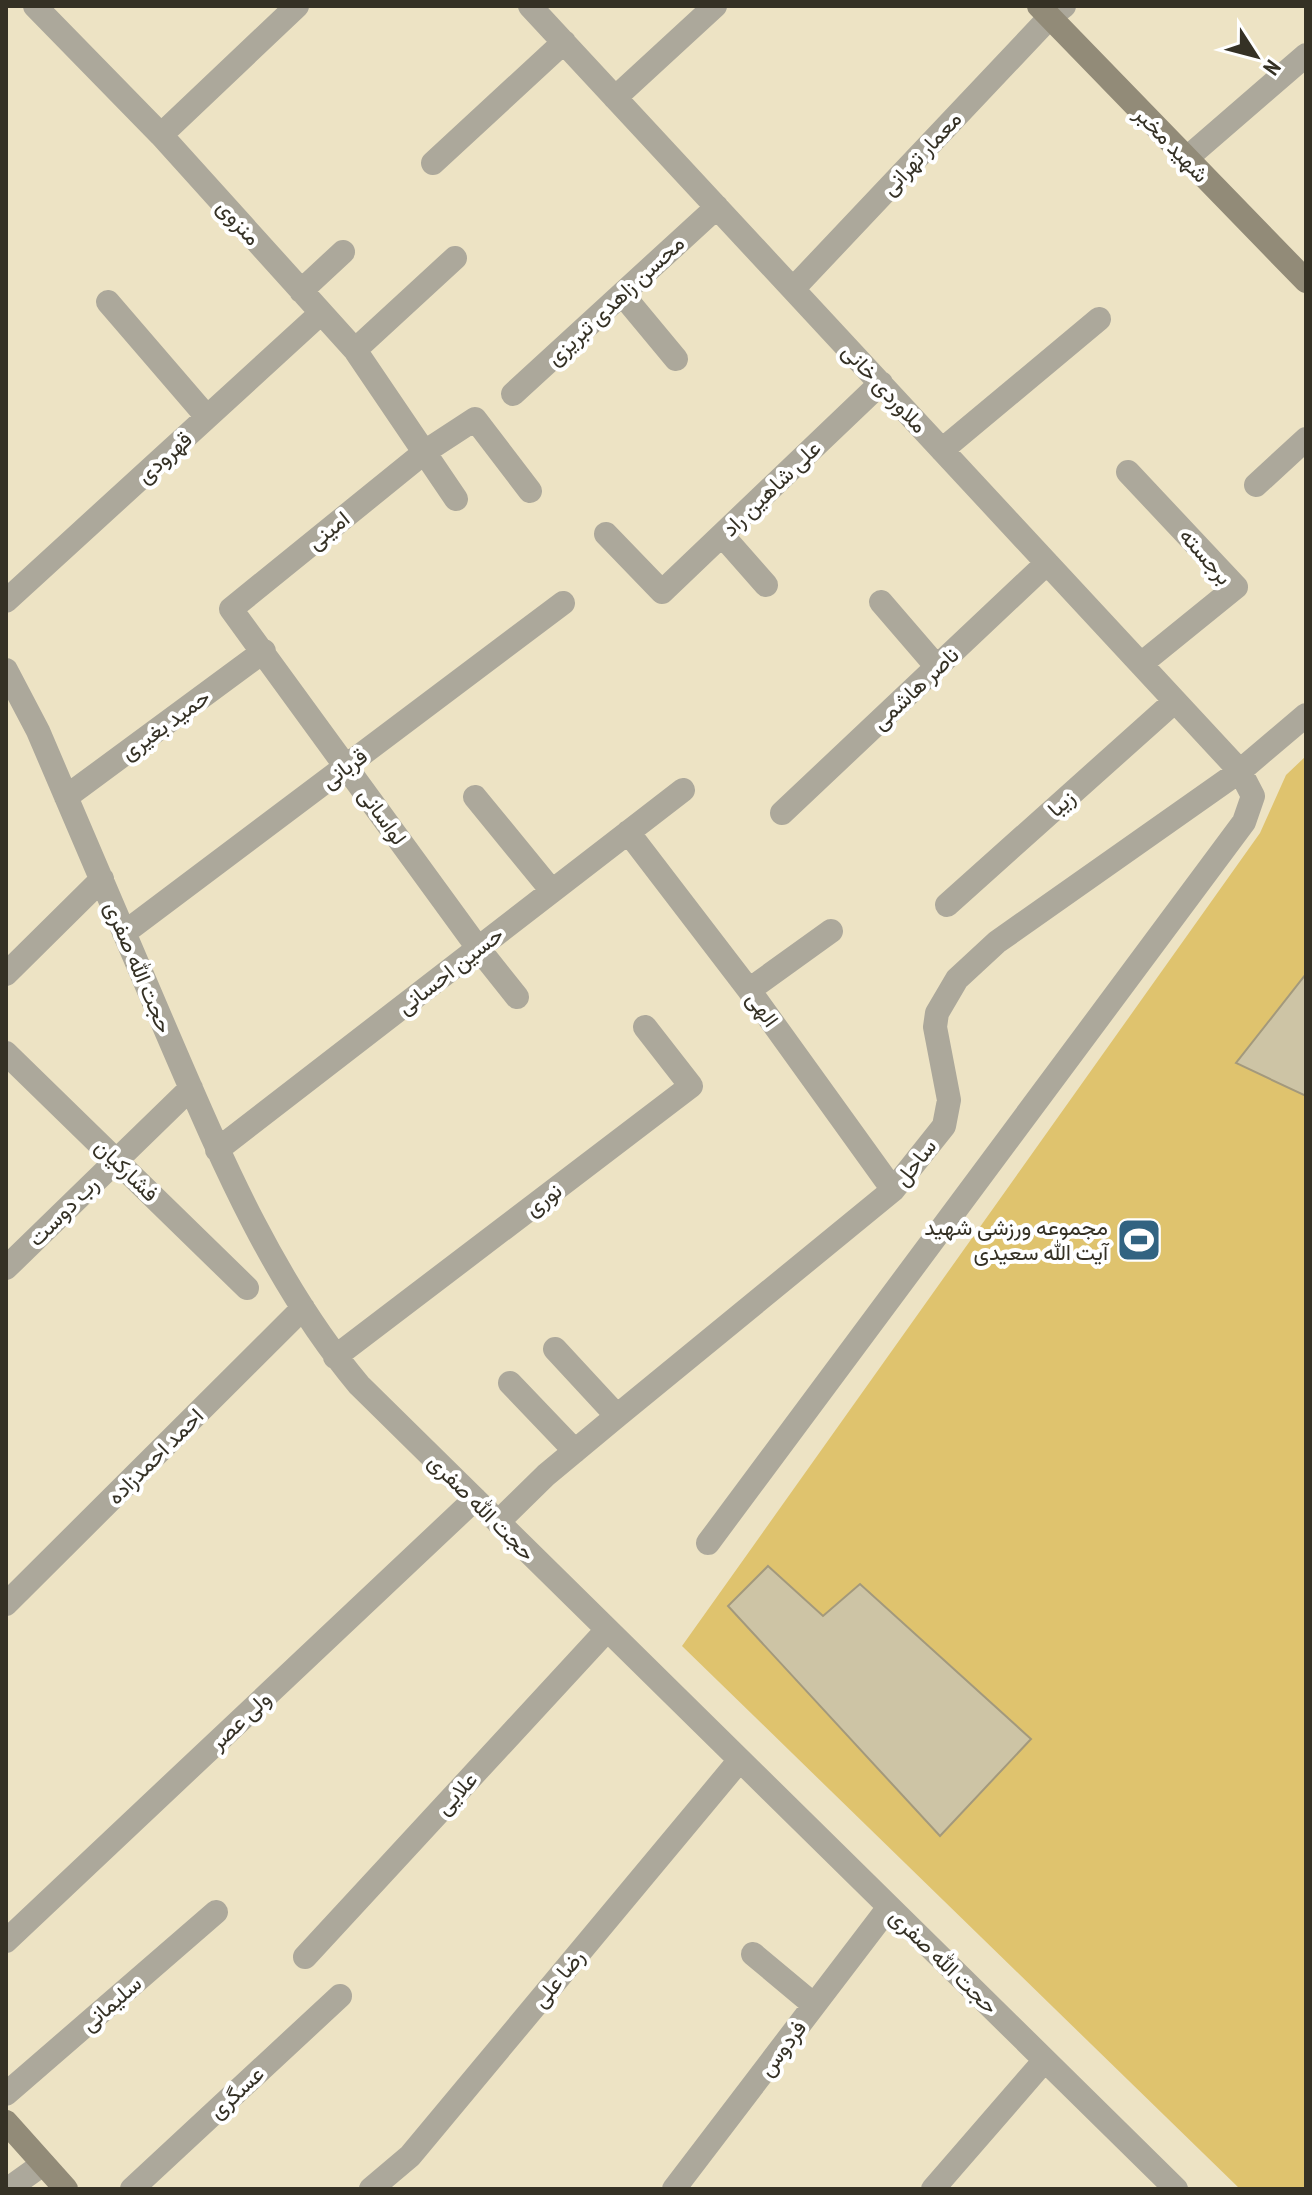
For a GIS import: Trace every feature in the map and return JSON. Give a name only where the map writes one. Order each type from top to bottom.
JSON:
[{"type":"main road","name":"شهید مخبر","points":[[1051,10],[1306,281]]},
{"type":"main road","points":[[6,2122],[55,2181]]},
{"type":"street","name":"منزوی","points":[[35,6],[161,135],[355,350],[456,499]]},
{"type":"street","points":[[161,135],[297,6]]},
{"type":"street","name":"ملاوردی خانی","points":[[530,6],[1240,771]]},
{"type":"street","points":[[615,98],[715,6]]},
{"type":"street","name":"معمار تهرانی","points":[[793,289],[1051,10]]},
{"type":"street","points":[[433,163],[564,42]]},
{"type":"street","points":[[1187,158],[1306,55]]},
{"type":"street","name":"محسن زاهدی تبریزی","points":[[513,394],[717,207]]},
{"type":"street","points":[[301,291],[343,252]]},
{"type":"street","points":[[355,350],[455,258]]},
{"type":"street","points":[[622,294],[676,359]]},
{"type":"street","points":[[108,302],[207,417]]},
{"type":"street","name":"قهرودی","points":[[6,601],[321,313]]},
{"type":"street","points":[[942,450],[1099,319]]},
{"type":"street","name":"علی شاهین راد","points":[[606,534],[662,592],[881,383]]},
{"type":"street","name":"امینی","points":[[231,609],[426,451],[475,419],[530,491]]},
{"type":"street","points":[[1256,485],[1306,439]]},
{"type":"street","name":"برجسته","points":[[1128,472],[1236,587],[1141,664]]},
{"type":"street","points":[[722,535],[766,585]]},
{"type":"street","name":"ناصر هاشمی","points":[[782,813],[1047,563]]},
{"type":"street","points":[[881,602],[937,667]]},
{"type":"street","name":"قربانی","points":[[124,933],[563,603]]},
{"type":"street","name":"لواسانی","points":[[231,609],[517,997]]},
{"type":"street","name":"حمید بغیری","points":[[66,797],[264,651]]},
{"type":"street","name":"حجت الله صفری","points":[[6,670],[38,731],[217,1150],[268,1251],[335,1357],[359,1385],[1175,2189]]},
{"type":"street","name":"زیبا","points":[[947,905],[1175,701]]},
{"type":"street","name":"ساحل","points":[[498,1522],[575,1451],[893,1190],[944,1126],[949,1100],[935,1027],[937,1013],[957,979],[997,942],[1240,771],[1306,715]]},
{"type":"street","points":[[708,1543],[1244,822],[1253,796],[1240,771]]},
{"type":"street","name":"حسین احسانی","points":[[217,1150],[683,790]]},
{"type":"street","points":[[475,797],[552,891]]},
{"type":"street","name":"الهی","points":[[628,832],[749,990],[893,1190]]},
{"type":"street","points":[[6,974],[102,879]]},
{"type":"street","points":[[749,990],[831,931]]},
{"type":"street","name":"نوری","points":[[335,1357],[691,1086],[645,1027]]},
{"type":"street","name":"فشارکیان","points":[[6,1053],[247,1288]]},
{"type":"street","name":"رب دوست","points":[[6,1268],[191,1088]]},
{"type":"street","name":"احمد احمدزاده","points":[[6,1604],[303,1308]]},
{"type":"street","points":[[555,1349],[617,1416]]},
{"type":"street","points":[[510,1383],[575,1451]]},
{"type":"street","name":"ولی عصر","points":[[6,1941],[475,1499]]},
{"type":"street","name":"علایی","points":[[305,1957],[607,1630]]},
{"type":"street","name":"رضا علی","points":[[371,2189],[410,2156],[739,1761]]},
{"type":"street","name":"فردوس","points":[[674,2189],[889,1907]]},
{"type":"street","name":"سلیمانی","points":[[6,2094],[216,1912]]},
{"type":"street","points":[[753,1954],[814,2005]]},
{"type":"street","name":"عسگری","points":[[132,2189],[340,1996]]},
{"type":"street","points":[[933,2189],[1045,2060]]},
{"type":"street","points":[[8,2189],[55,2181]]},
{"type":"shaded area","name":"مجموعه ورزشی شهید آیت‌ الله سعیدی","points":[[1306,756],[1306,2189],[1240,2189],[682,1646],[1260,833],[1286,775]]},
{"type":"building","points":[[1306,974],[1306,1096],[1236,1063]]},
{"type":"building","points":[[768,1566],[823,1616],[860,1584],[1031,1739],[940,1836],[728,1606]]},
{"type":"place","name":"مجموعه ورزشی شهید آیت‌ الله سعیدی","points":[[1139,1240]]}]
